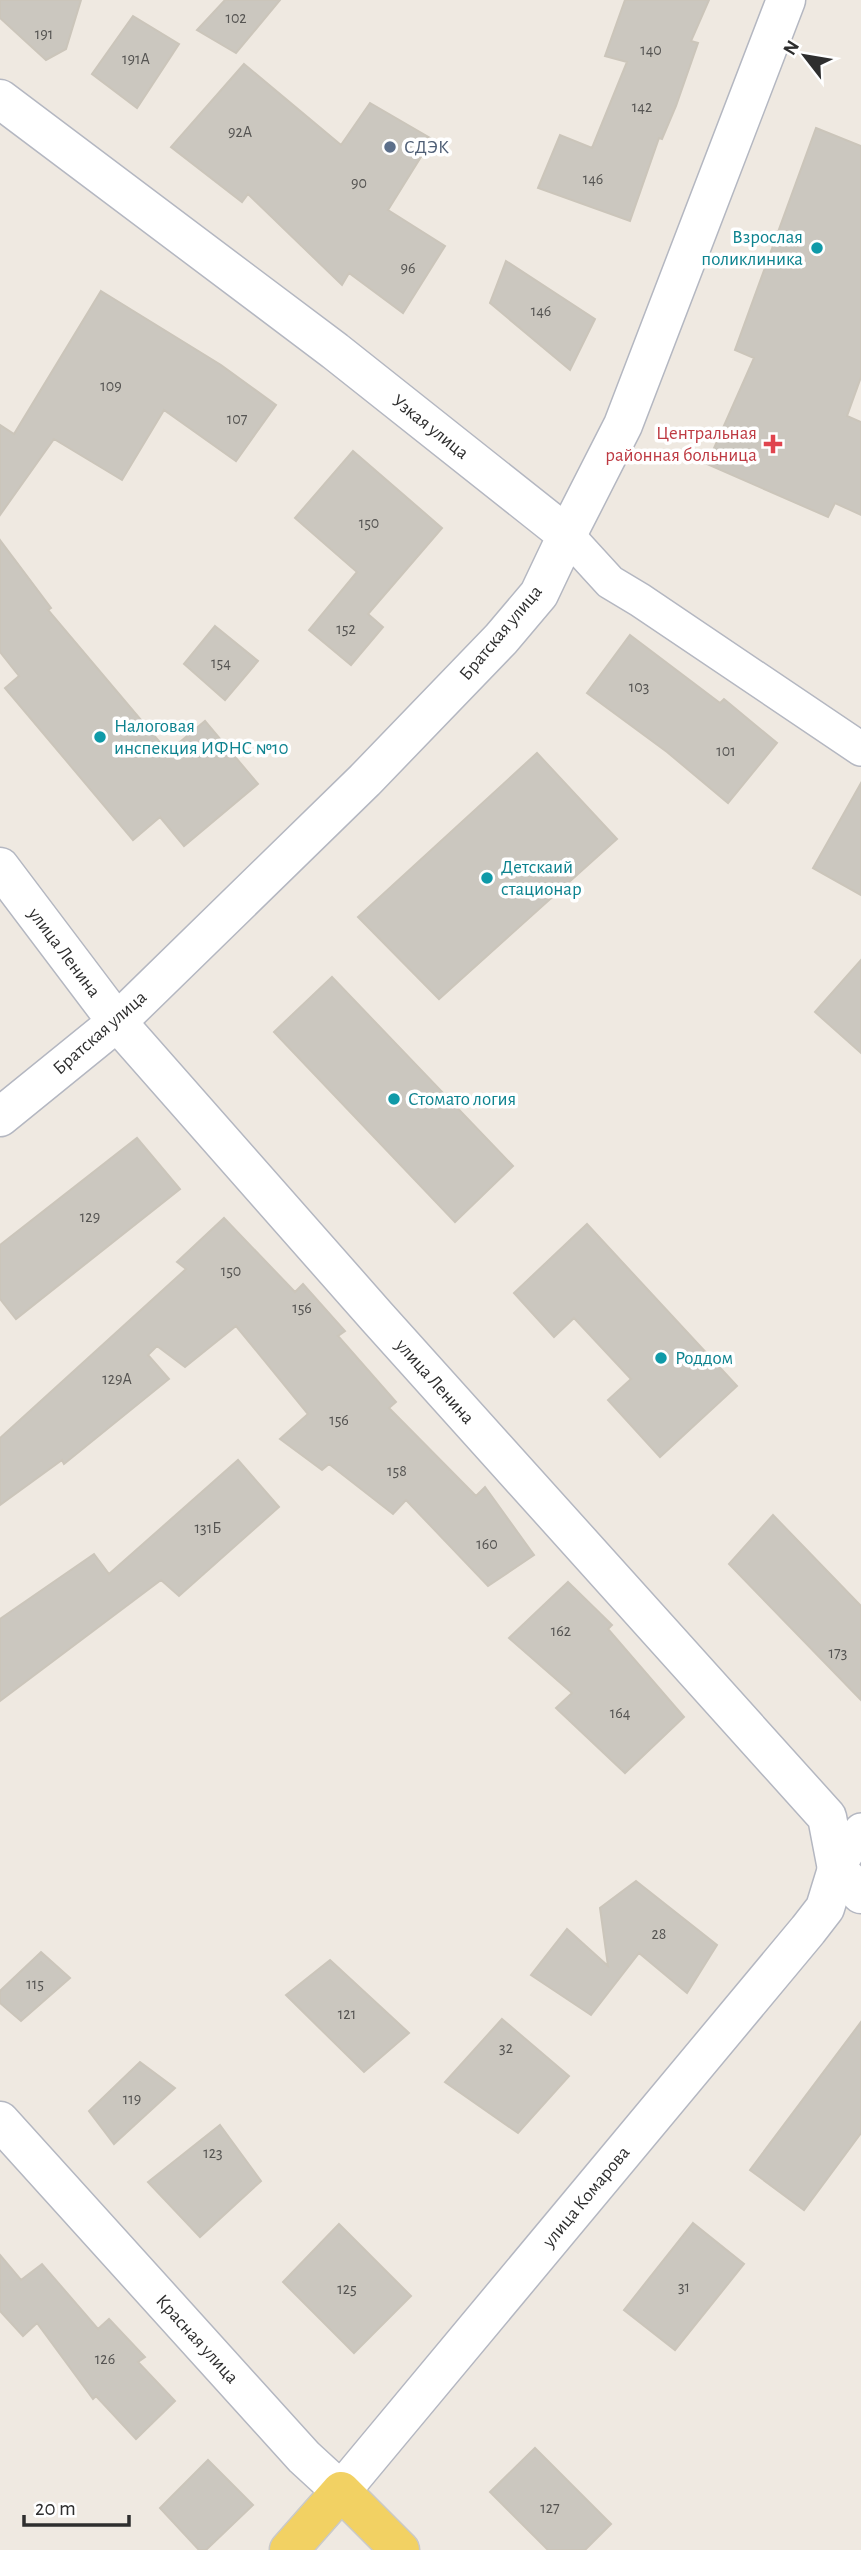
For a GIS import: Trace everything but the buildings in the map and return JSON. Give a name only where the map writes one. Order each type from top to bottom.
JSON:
[{"type":"main road","name":"улица Комарова","points":[[289,2550],[341,2491]]},
{"type":"main road","name":"Красная улица","points":[[341,2491],[400,2550]]},
{"type":"street","name":"Братская улица","points":[[0,1117],[117,1022],[365,780],[501,639],[539,593],[623,425],[786,0]]},
{"type":"street","name":"Узкая улица","points":[[0,99],[335,351],[567,535],[610,582],[861,749]]},
{"type":"street","name":"улица Ленина","points":[[0,867],[117,1022],[368,1307],[827,1817],[849,1881]]},
{"type":"street","name":"улица Комарова","points":[[341,2491],[849,1881],[861,1830]]},
{"type":"street","name":"Красная улица","points":[[0,2121],[304,2457],[341,2491]]},
{"type":"place","name":"СДЭК","points":[[390,147]]},
{"type":"place","name":"Взрослая поликлиника","points":[[817,248]]},
{"type":"place","name":"Центральная районная больница","points":[[773,444]]},
{"type":"place","name":"Налоговая инспекция ИФНС №10","points":[[100,737]]},
{"type":"place","name":"Детскаий стационар","points":[[487,878]]},
{"type":"place","name":"Стомато логия","points":[[394,1099]]},
{"type":"place","name":"Роддом","points":[[661,1358]]}]
